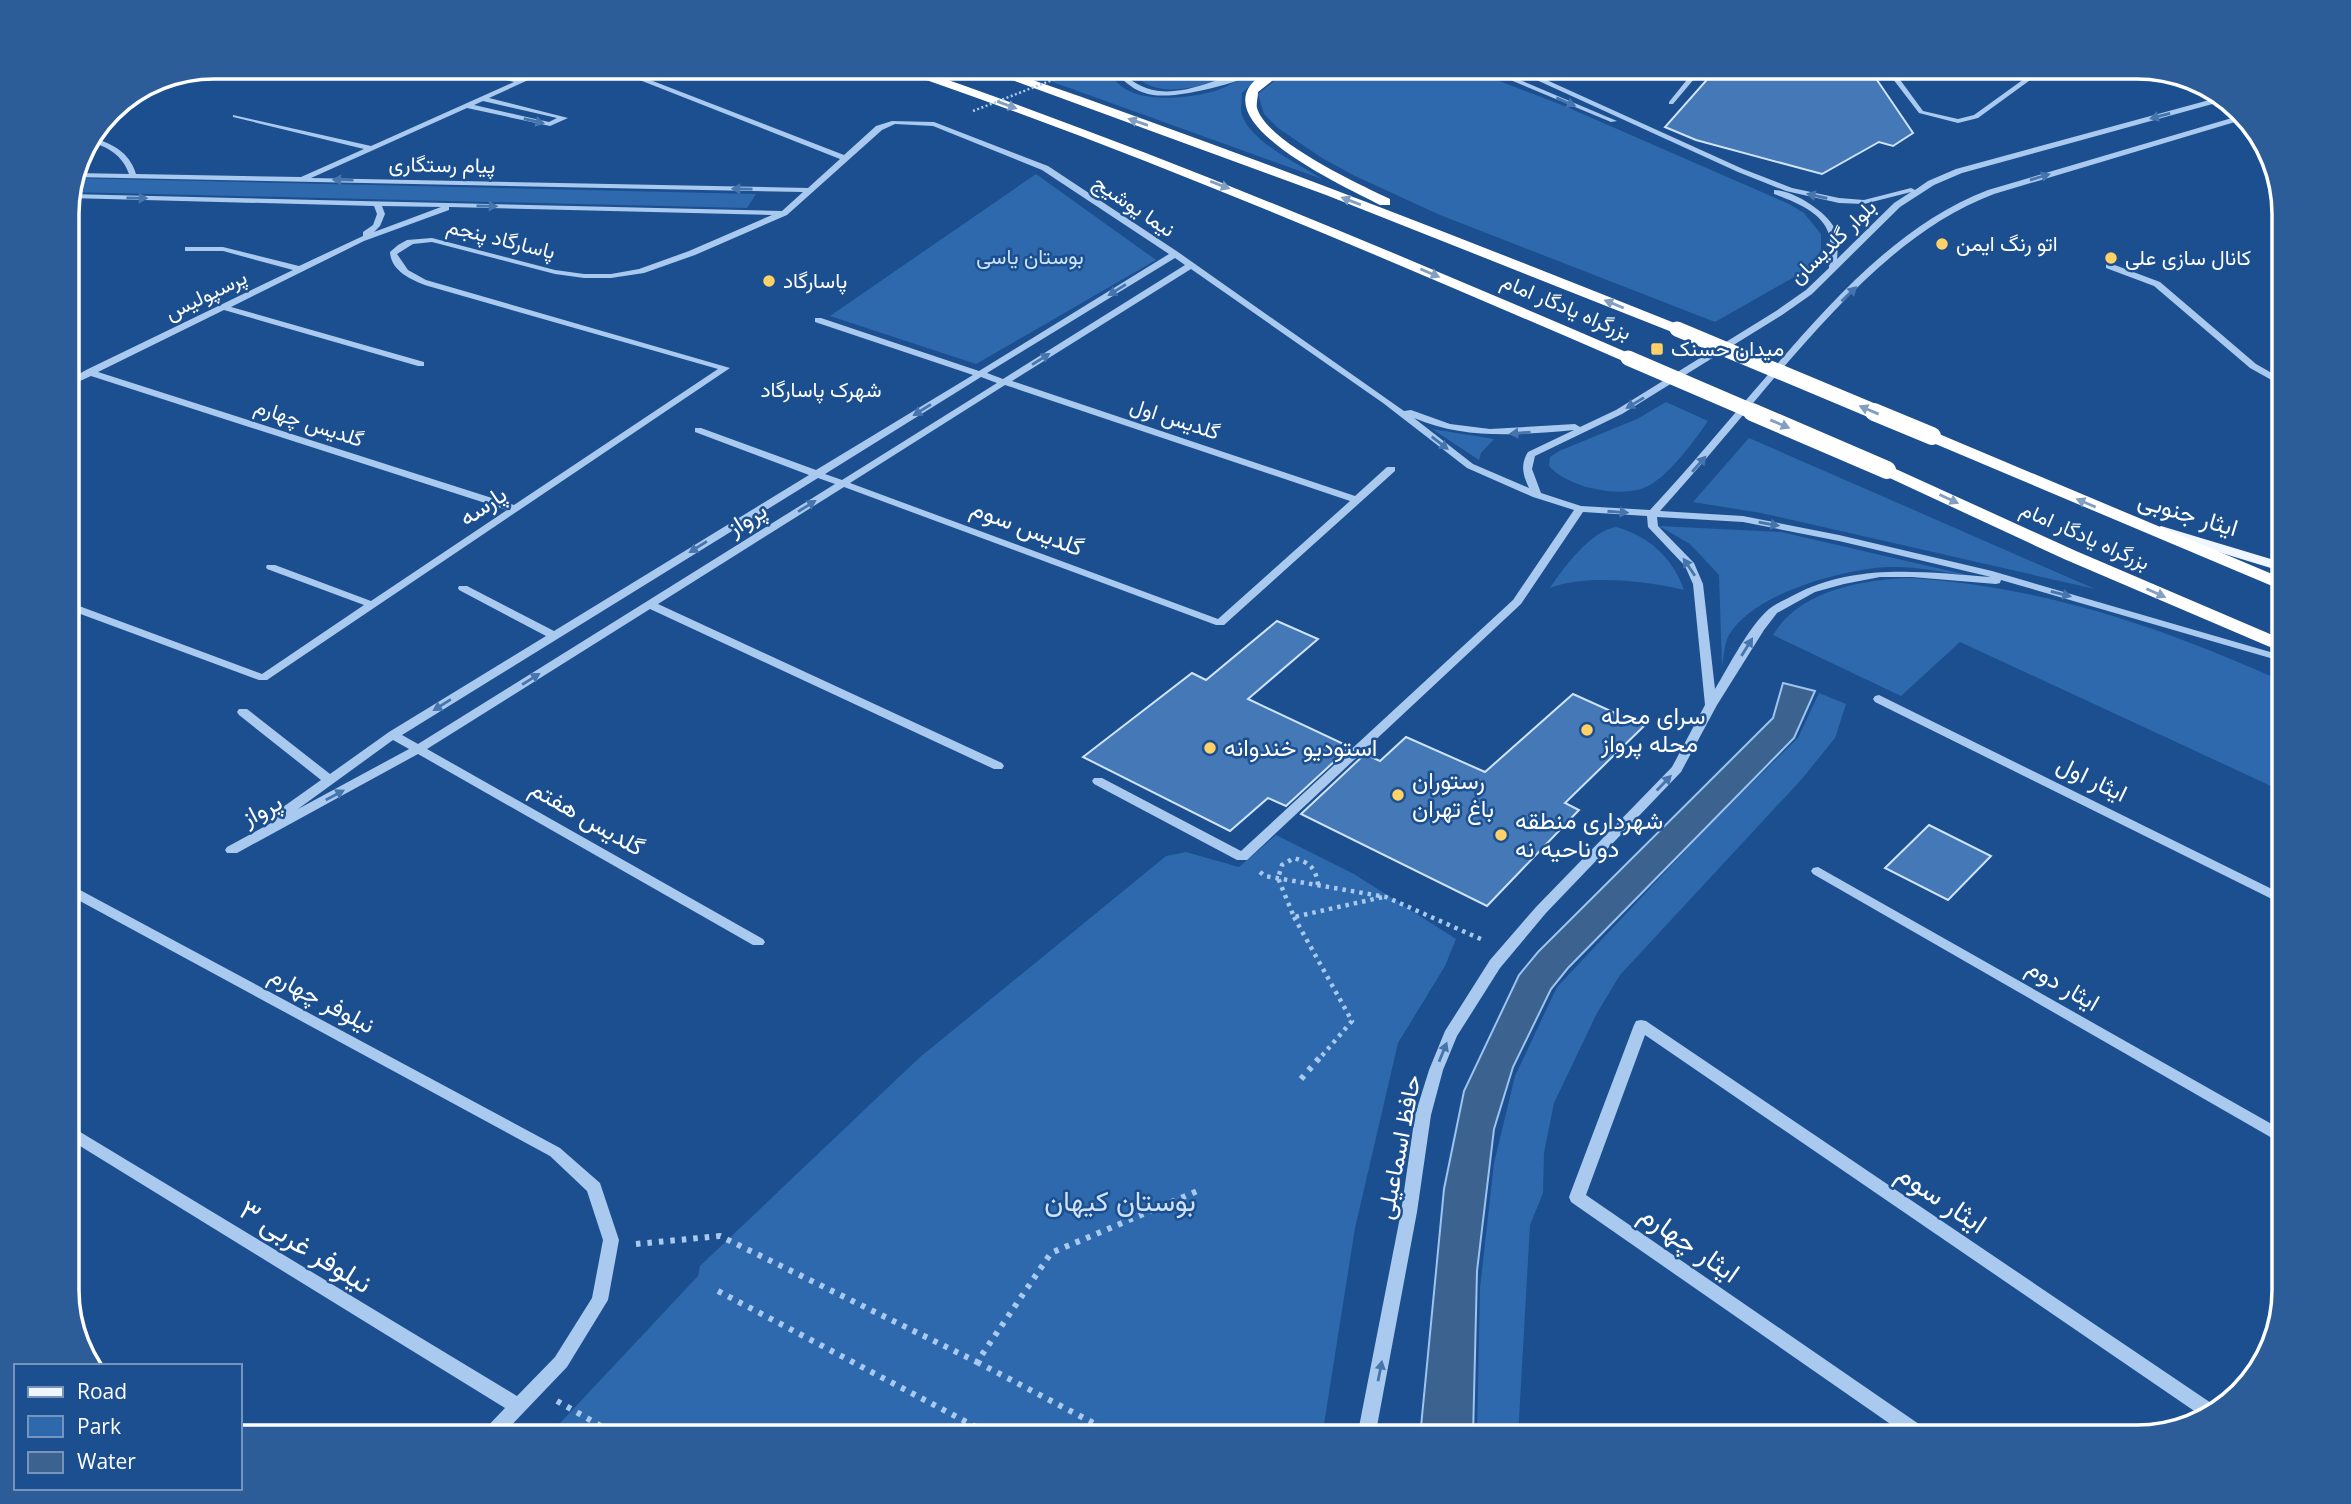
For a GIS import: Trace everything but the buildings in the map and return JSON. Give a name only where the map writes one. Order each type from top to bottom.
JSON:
[{"type":"highway","points":[[921,79],[968,90]]},
{"type":"highway","name":"بزرگراه یادگار امام","points":[[935,79],[1303,218],[1887,470],[2070,555],[2272,642]]},
{"type":"highway","name":"بزرگراه یادگار امام","points":[[1016,79],[1183,138],[1461,243],[1677,329],[2272,581]]},
{"type":"highway","points":[[1266,79],[1257,85],[1251,94],[1250,103],[1258,124],[1271,136],[1321,168],[1461,243]]},
{"type":"main road","name":"ایثار جنوبی","points":[[2117,516],[2272,564]]},
{"type":"street","points":[[508,79],[521,82]]},
{"type":"street","points":[[299,180],[527,79]]},
{"type":"street","points":[[641,79],[845,158]]},
{"type":"street","points":[[1124,79],[1128,84],[1148,91],[1176,93],[1232,79]]},
{"type":"street","points":[[1511,79],[1811,208],[1823,219],[1833,236],[1833,268]]},
{"type":"street","points":[[1538,79],[1743,171],[1812,195],[1835,200],[1876,201],[1931,183]]},
{"type":"street","points":[[1671,103],[1691,79]]},
{"type":"street","points":[[1896,79],[1921,112],[1958,121],[1976,117],[2029,79]]},
{"type":"street","points":[[467,106],[550,124],[564,118],[482,99]]},
{"type":"street","name":"بلوار گلدیسان","points":[[1537,495],[1527,472],[1527,461],[1531,454],[1619,412],[1749,333],[1809,292],[1897,205],[1931,183],[1959,171],[2213,101]]},
{"type":"street","points":[[235,116],[372,148]]},
{"type":"street","name":"بلوار گلدیسان","points":[[1652,514],[1696,467],[1794,351],[1845,297],[1902,245],[1953,208],[1991,192],[2234,120]]},
{"type":"street","name":"نیما یوشیج","points":[[784,213],[878,128],[894,122],[934,124],[1045,168],[1175,254],[1385,401]]},
{"type":"street","points":[[99,142],[120,150],[130,161],[133,176]]},
{"type":"street","name":"پیام رستگاری","points":[[84,175],[810,190]]},
{"type":"street","name":"پیام رستگاری","points":[[80,196],[784,213]]},
{"type":"street","name":"پرسپولیس","points":[[361,239],[376,226],[381,214],[377,203]]},
{"type":"street","name":"پرسپولیس","points":[[79,377],[361,239],[453,205]]},
{"type":"street","name":"پاسارگاد پنجم","points":[[725,368],[438,287],[412,277],[397,266],[393,254],[400,246],[408,243],[432,240],[555,272],[611,276],[641,271],[692,253],[784,213]]},
{"type":"street","points":[[188,249],[223,248],[300,269]]},
{"type":"street","name":"پرواز","points":[[1175,254],[394,735],[232,850],[419,749],[1191,265]]},
{"type":"street","points":[[2109,266],[2157,284],[2253,366],[2272,377]]},
{"type":"street","points":[[223,307],[421,365]]},
{"type":"street","points":[[818,320],[980,374]]},
{"type":"street","name":"پارسه","points":[[79,609],[263,678],[725,368]]},
{"type":"street","name":"گلدیس چهارم","points":[[89,372],[516,509]]},
{"type":"street","name":"گلدیس اول","points":[[980,374],[1358,500]]},
{"type":"street","points":[[1385,401],[1438,424],[1486,434],[1588,426]]},
{"type":"street","points":[[1385,401],[1469,466],[1537,495],[1580,509],[1743,519],[1780,526],[1988,573],[2020,584],[2119,609],[2272,656]]},
{"type":"street","points":[[698,430],[819,473]]},
{"type":"street","points":[[1358,500],[1391,469]]},
{"type":"street","name":"گلدیس سوم","points":[[819,473],[1220,623],[1358,500]]},
{"type":"street","points":[[1098,781],[1242,857],[1517,602],[1580,509]]},
{"type":"street","points":[[1652,514],[1653,527],[1690,565],[1698,584],[1711,705]]},
{"type":"street","points":[[271,567],[373,605]]},
{"type":"street","name":"حافظ اسماعیلی","points":[[1368,1425],[1409,1212],[1423,1115],[1436,1070],[1450,1035],[1467,1005],[1507,951],[1541,910],[1677,769],[1711,705],[1759,628],[1773,611],[1811,590],[1842,581],[1891,574],[1912,573],[2020,584]]},
{"type":"street","points":[[463,588],[554,636]]},
{"type":"street","points":[[650,605],[998,766]]},
{"type":"street","name":"ایثار اول","points":[[1879,699],[2272,894]]},
{"type":"street","points":[[243,712],[329,780]]},
{"type":"street","name":"گلدیس هفتم","points":[[394,735],[758,942]]},
{"type":"street","name":"ایثار دوم","points":[[1818,871],[2272,1131]]},
{"type":"street","name":"نیلوفر چهارم","points":[[79,894],[555,1152],[594,1188],[611,1240],[609,1247]]},
{"type":"street","name":"ایثار سوم","points":[[1641,1025],[2203,1408]]},
{"type":"street","name":"ایثار چهارم","points":[[1641,1025],[1577,1197],[1906,1425]]},
{"type":"street","name":"نیلوفر غربی ۳","points":[[79,1137],[518,1406]]},
{"type":"street","points":[[500,1425],[561,1362],[600,1300],[609,1247]]},
{"type":"path","points":[[973,111],[1055,79]]},
{"type":"path","points":[[1242,857],[1265,876],[1386,897],[1507,951]]},
{"type":"path","points":[[1301,1079],[1352,1021],[1294,917],[1278,878],[1282,865],[1294,858],[1309,862],[1317,871],[1318,885]]},
{"type":"path","points":[[1294,917],[1386,897]]},
{"type":"path","points":[[977,1362],[1051,1253],[1200,1190]]},
{"type":"path","points":[[609,1247],[720,1236],[977,1362],[1097,1425]]},
{"type":"path","points":[[719,1291],[972,1425]]},
{"type":"path","points":[[535,1388],[599,1425]]},
{"type":"green space","points":[[1044,79],[1115,79],[1121,86],[1144,96],[1173,98],[1215,91],[1244,79],[1258,79],[1242,93],[1242,115],[1247,125],[1265,143],[1322,179]]},
{"type":"green space","points":[[1140,79],[1222,79],[1180,89],[1150,86]]},
{"type":"green space","points":[[1277,79],[1494,79],[1562,105],[1789,204],[1804,213],[1821,234],[1821,250],[1810,268],[1715,322],[1440,215],[1355,176],[1322,158],[1278,128],[1264,114],[1258,94]]},
{"type":"green space","name":"بوستان یاسی","points":[[1036,174],[1156,260],[976,364],[830,316]]},
{"type":"green space","points":[[83,178],[756,194],[747,208],[81,192]]},
{"type":"green space","points":[[1666,402],[1708,421],[1674,465],[1650,485],[1626,491],[1597,489],[1569,480],[1549,466],[1550,457],[1559,451],[1637,419]]},
{"type":"green space","points":[[1432,429],[1494,439],[1481,453],[1479,460]]},
{"type":"green space","points":[[1749,438],[2095,589],[1761,513],[1693,502]]},
{"type":"green space","points":[[1659,526],[1781,532],[1976,577],[1889,567],[1848,573],[1801,586],[1758,607],[1741,620],[1727,639],[1722,667],[1719,575],[1690,544]]},
{"type":"green space","points":[[1616,527],[1639,536],[1658,550],[1673,568],[1684,590],[1617,580],[1581,581],[1550,588],[1588,542]]},
{"type":"green space","points":[[1889,579],[1958,583],[2054,600],[2147,627],[2272,677],[2272,786],[1960,642],[1901,696],[1773,635],[1784,620],[1814,598],[1851,585]]},
{"type":"green space","points":[[1819,693],[1846,704],[1835,738],[1801,780],[1620,975],[1597,1013],[1554,1103],[1544,1153],[1543,1193],[1530,1225],[1519,1425],[1477,1425],[1480,1288],[1494,1163],[1515,1076],[1557,987],[1715,819],[1798,738]]},
{"type":"green space","name":"بوستان کیهان","points":[[1276,835],[1354,874],[1456,939],[1445,966],[1398,1043],[1355,1228],[1324,1425],[558,1425],[698,1276],[700,1266],[919,1058],[1166,856],[1186,852],[1239,867]]},
{"type":"water","points":[[1783,683],[1815,691],[1794,738],[1568,968],[1551,989],[1513,1067],[1494,1129],[1477,1271],[1473,1425],[1421,1425],[1444,1189],[1464,1091],[1519,975],[1538,952],[1773,718]]},
{"type":"place","name":"اتو رنگ ایمن","points":[[1942,244]]},
{"type":"place","name":"کانال سازی علی","points":[[2111,258]]},
{"type":"place","name":"پاسارگاد","points":[[769,281]]},
{"type":"place","name":"میدان حسنک","points":[[1657,349]]},
{"type":"place","name":"سرای محله محله پرواز","points":[[1587,730]]},
{"type":"place","name":"استودیو خندوانه","points":[[1210,748]]},
{"type":"place","name":"رستوران باغ تهران","points":[[1398,795]]},
{"type":"place","name":"شهرداری منطقه دو ناحیه نه","points":[[1501,835]]},
{"type":"district","name":"شهرک پاسارگاد","points":[[821,390]]}]
